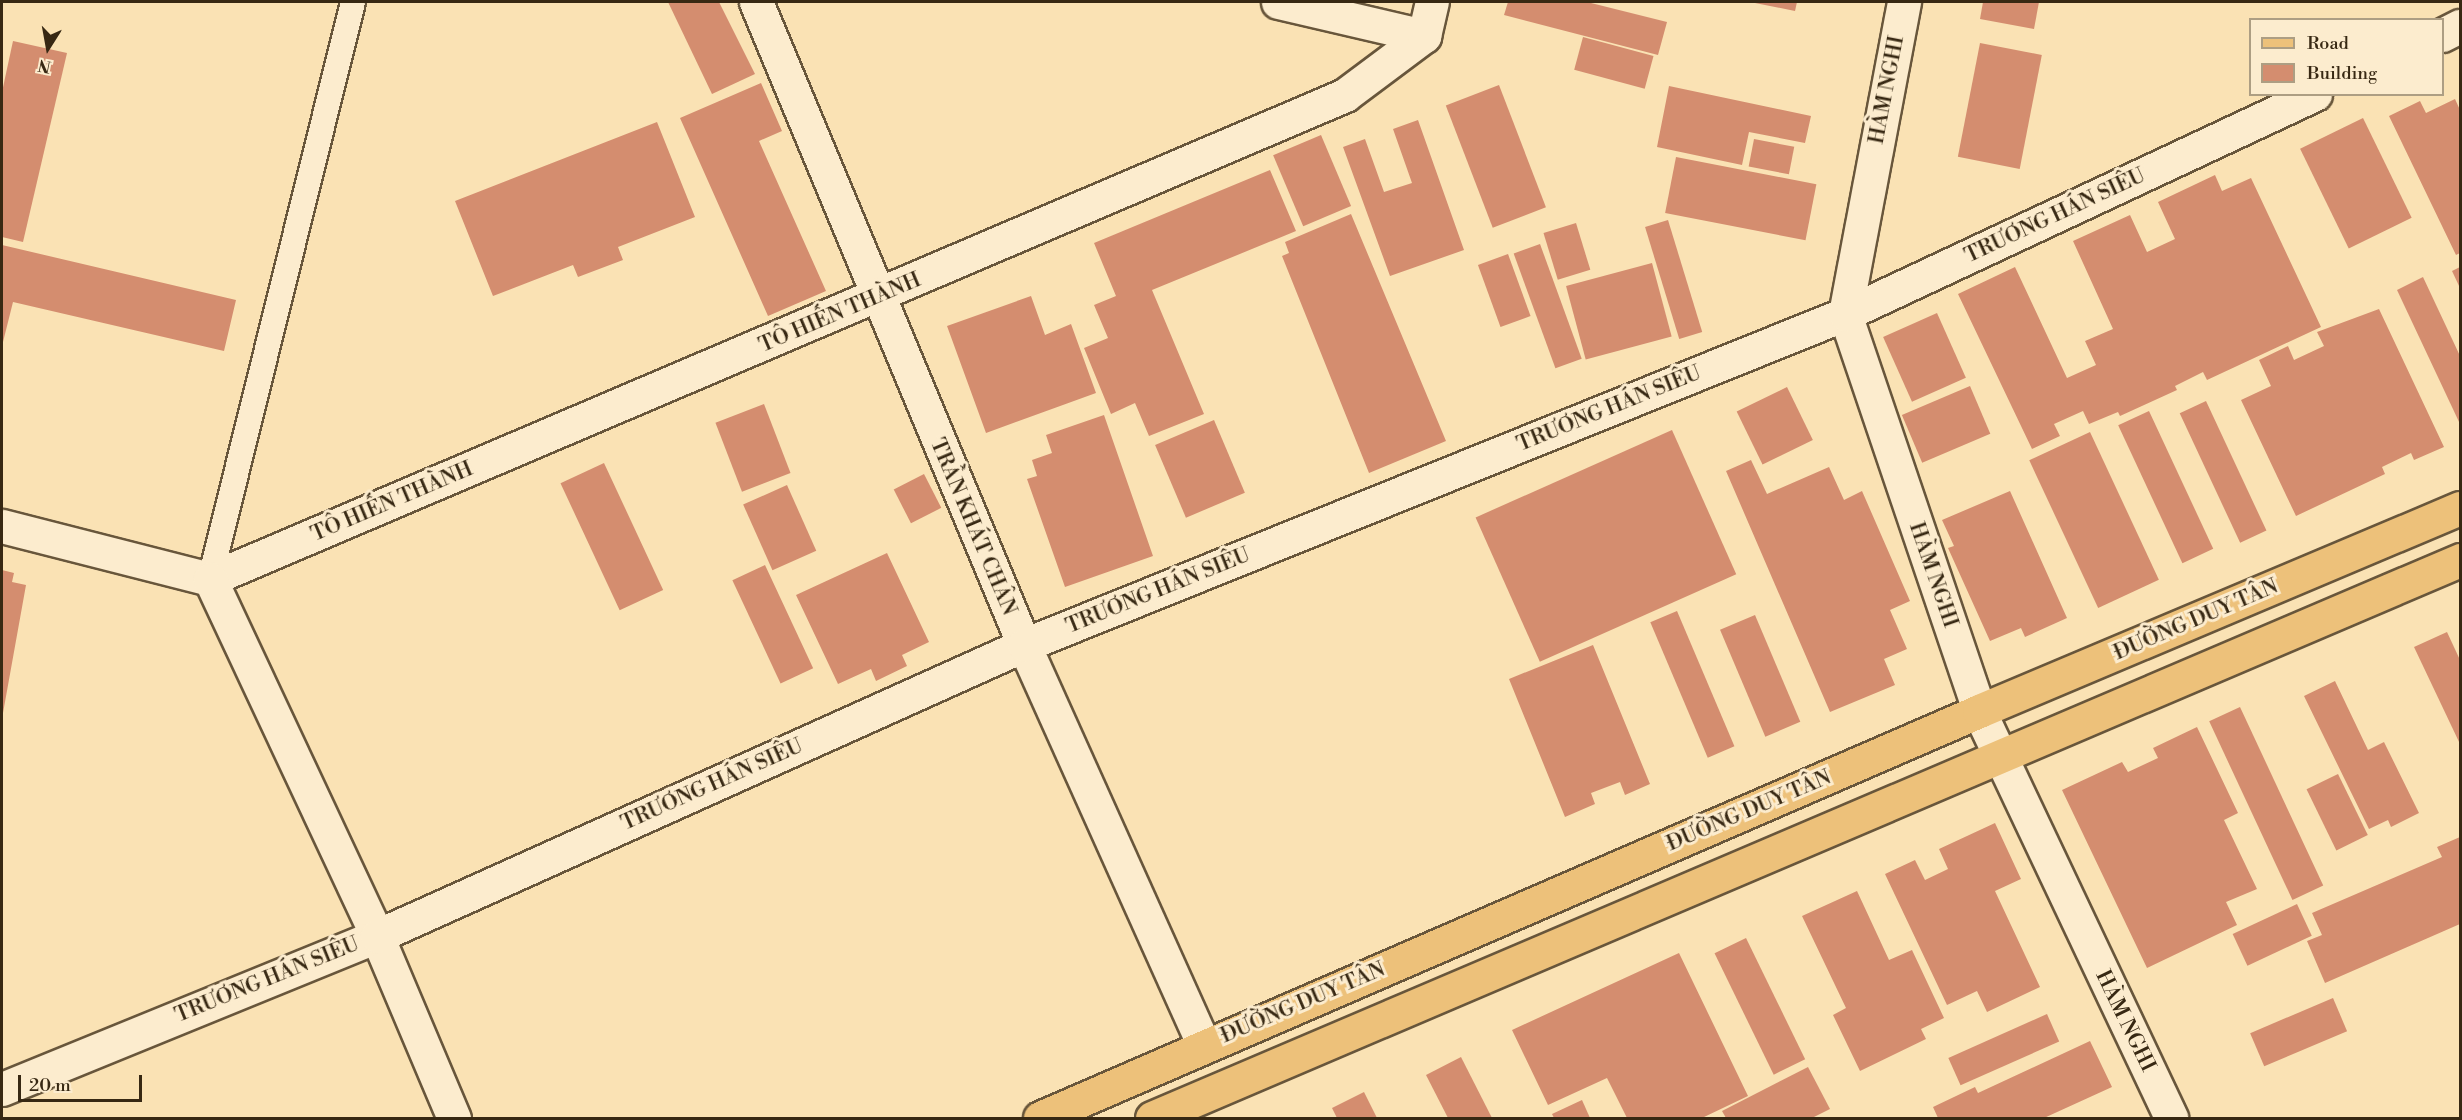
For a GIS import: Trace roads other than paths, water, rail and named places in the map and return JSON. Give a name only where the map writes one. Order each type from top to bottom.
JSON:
[{"type":"main road","name":"ĐƯỜNG DUY TÂN","points":[[1040,1119],[1979,711],[2460,508]]},
{"type":"main road","points":[[1152,1119],[1998,754],[2460,560]]},
{"type":"street","name":"TRẦN KHÁT CHÂN","points":[[756,2],[876,298],[1024,645],[1204,1046]]},
{"type":"street","points":[[1278,2],[1424,36],[1432,2]]},
{"type":"street","name":"HÀM NGHI","points":[[1904,2],[1845,314],[1979,711],[2171,1119]]},
{"type":"street","points":[[2444,34],[2460,26]]},
{"type":"street","name":"TÔ HIẾN THÀNH","points":[[210,579],[876,298],[1345,95],[1424,36]]},
{"type":"street","name":"TRƯƠNG HÁN SIÊU","points":[[2,1089],[377,936],[1024,645],[1845,314],[2311,96]]},
{"type":"street","points":[[2,526],[210,579],[377,936],[454,1119]]},
{"type":"lane","points":[[210,579],[353,2]]}]
